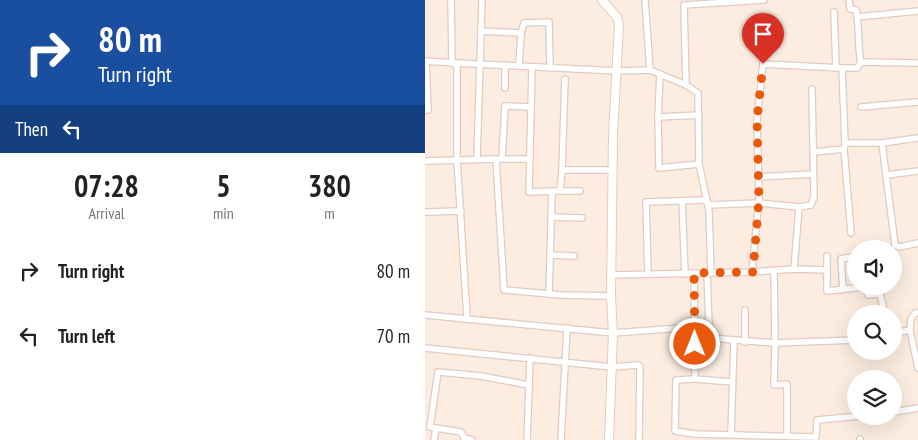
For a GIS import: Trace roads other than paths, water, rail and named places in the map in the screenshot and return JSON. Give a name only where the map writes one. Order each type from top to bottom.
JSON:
[{"type":"street","points":[[451,0],[455,63],[457,159],[467,318]]},
{"type":"street","points":[[477,159],[482,0]]},
{"type":"street","points":[[602,0],[617,16],[619,25],[613,170],[611,296],[613,333],[609,440]]},
{"type":"street","points":[[645,0],[650,70]]},
{"type":"street","points":[[686,85],[684,3],[764,0]]},
{"type":"street","points":[[763,64],[857,68],[861,62],[857,17],[856,10],[851,9],[849,0]]},
{"type":"street","points":[[857,17],[918,11]]},
{"type":"street","points":[[834,12],[851,233]]},
{"type":"street","points":[[519,66],[521,33],[524,23],[549,22],[550,68]]},
{"type":"street","points":[[753,272],[759,203],[757,119],[765,30]]},
{"type":"street","points":[[481,31],[521,33]]},
{"type":"street","points":[[425,110],[427,110],[425,61],[617,71],[650,70],[686,85],[699,93],[699,164],[707,202],[710,338],[775,343],[847,340]]},
{"type":"street","points":[[861,62],[918,63]]},
{"type":"street","points":[[505,65],[505,88]]},
{"type":"street","points":[[532,67],[529,192],[580,192]]},
{"type":"street","points":[[660,74],[658,117],[659,168],[699,164]]},
{"type":"street","points":[[560,191],[565,79]]},
{"type":"street","points":[[647,274],[647,202],[759,203],[799,207],[808,206],[813,202],[814,152],[811,102],[813,90]]},
{"type":"street","points":[[861,107],[918,102]]},
{"type":"street","points":[[531,107],[505,106],[499,159],[504,290],[611,296]]},
{"type":"street","points":[[658,117],[699,115]]},
{"type":"street","points":[[814,152],[845,146],[918,138]]},
{"type":"street","points":[[882,143],[894,240]]},
{"type":"street","points":[[425,161],[530,159]]},
{"type":"street","points":[[561,170],[613,170]]},
{"type":"street","points":[[886,175],[918,172]]},
{"type":"street","points":[[759,177],[813,174]]},
{"type":"street","points":[[549,294],[552,191]]},
{"type":"street","points":[[682,201],[685,274]]},
{"type":"street","points":[[793,269],[799,207]]},
{"type":"street","points":[[425,212],[461,211]]},
{"type":"street","points":[[551,216],[581,218]]},
{"type":"street","points":[[902,246],[918,243]]},
{"type":"street","points":[[550,255],[574,256]]},
{"type":"street","points":[[827,256],[827,291],[865,287],[868,295],[880,294],[883,305]]},
{"type":"street","points":[[843,289],[841,259],[847,258]]},
{"type":"street","points":[[612,275],[753,272],[793,269],[826,270]]},
{"type":"street","points":[[774,270],[774,385],[787,384],[787,436]]},
{"type":"street","points":[[694,273],[695,379]]},
{"type":"street","points":[[745,310],[745,342]]},
{"type":"street","points":[[918,313],[915,313],[911,319],[910,330],[918,368]]},
{"type":"street","points":[[425,315],[613,333],[709,326]]},
{"type":"street","points":[[561,440],[567,328]]},
{"type":"street","points":[[902,332],[910,330]]},
{"type":"street","points":[[731,434],[734,341]]},
{"type":"street","points":[[425,348],[612,367],[638,364],[640,366],[639,440]]},
{"type":"street","points":[[527,440],[530,358]]},
{"type":"street","points":[[472,440],[464,438],[461,432],[430,427],[438,372],[481,376],[529,385]]},
{"type":"street","points":[[732,382],[695,379],[676,380],[675,431],[712,437],[731,434],[762,437],[816,437],[817,420],[847,417]]},
{"type":"street","points":[[902,411],[918,408]]},
{"type":"street","points":[[434,440],[436,428]]}]
